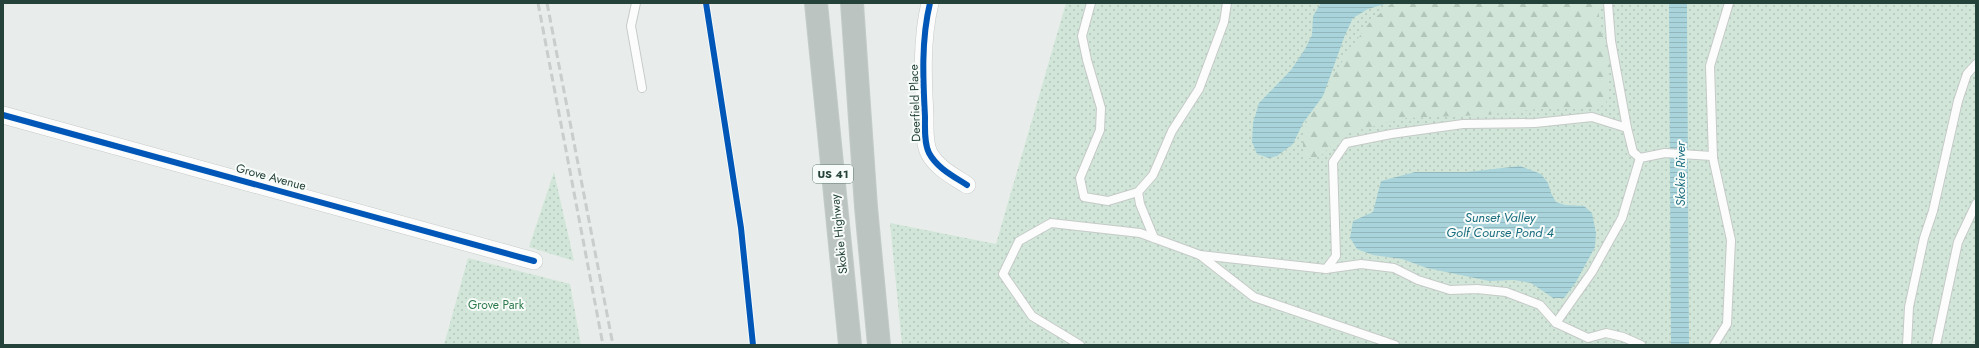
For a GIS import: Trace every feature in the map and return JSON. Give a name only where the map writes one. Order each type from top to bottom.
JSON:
[{"type":"highway","name":"Skokie Highway","points":[[816,3],[850,345]]},
{"type":"highway","name":"US 41","points":[[852,3],[866,207],[879,345]]},
{"type":"street","name":"Deerfield Place","points":[[930,3],[927,15],[923,75],[926,139],[929,153],[939,166],[967,185]]},
{"type":"street","name":"Grove Avenue","points":[[3,115],[534,261]]},
{"type":"lane","points":[[636,3],[631,26],[642,88]]},
{"type":"lane","points":[[1091,3],[1082,36],[1087,60],[1102,108],[1100,130],[1080,178],[1084,197],[1108,202],[1138,192],[1153,175],[1172,131],[1199,89],[1224,22],[1227,3]]},
{"type":"lane","points":[[1608,3],[1612,41],[1628,128],[1633,152],[1640,158]]},
{"type":"lane","points":[[1714,345],[1726,324],[1731,240],[1712,156],[1710,66],[1729,3]]},
{"type":"lane","points":[[1906,345],[1908,307],[1924,238],[1933,211],[1958,101],[1967,74],[1976,64]]},
{"type":"lane","points":[[1326,269],[1336,256],[1333,162],[1346,143],[1391,134],[1463,124],[1535,123],[1592,117],[1628,128]]},
{"type":"lane","points":[[1640,158],[1665,153],[1712,156]]},
{"type":"lane","points":[[1556,323],[1592,272],[1622,218],[1640,158]]},
{"type":"lane","points":[[1138,192],[1140,204],[1154,238]]},
{"type":"lane","points":[[1936,345],[1958,242],[1976,204]]},
{"type":"lane","points":[[1080,345],[1032,316],[1003,274],[1019,241],[1050,223],[1140,233],[1200,255],[1326,269],[1361,264],[1394,268],[1418,280],[1450,290],[1477,289],[1506,292],[1540,305],[1556,323],[1588,338],[1606,333],[1623,337],[1641,345]]},
{"type":"lane","points":[[1200,255],[1254,297],[1395,345]]},
{"type":"green space","points":[[1066,3],[1976,3],[1976,345],[902,345],[890,223],[996,244]]},
{"type":"green space","points":[[1392,3],[1599,3],[1599,20],[1610,65],[1606,104],[1596,108],[1545,108],[1484,115],[1404,118],[1344,134],[1319,157],[1303,159],[1303,140],[1308,116],[1347,54],[1369,23]]},
{"type":"green space","points":[[554,172],[574,261],[529,247]]},
{"type":"green space","name":"Grove Park","points":[[468,258],[570,284],[581,345],[444,345]]},
{"type":"water","points":[[1321,3],[1388,3],[1368,9],[1353,18],[1345,35],[1323,96],[1303,123],[1293,144],[1277,156],[1269,158],[1257,154],[1252,142],[1253,123],[1259,103],[1291,70],[1305,49],[1312,35],[1313,16]]},
{"type":"water","name":"Skokie River","points":[[1669,3],[1687,3],[1689,345],[1671,345]]},
{"type":"water","name":"Sunset Valley Golf Course Pond 4","points":[[1520,166],[1541,174],[1548,183],[1556,202],[1565,205],[1584,206],[1592,213],[1596,233],[1595,247],[1576,282],[1564,298],[1553,298],[1531,283],[1514,280],[1489,281],[1427,268],[1402,259],[1373,255],[1357,249],[1350,238],[1353,221],[1373,212],[1381,181],[1415,172],[1467,172]]},
{"type":"railway","points":[[538,3],[603,345]]},
{"type":"railway","points":[[547,3],[613,345]]},
{"type":"cycle path","points":[[706,3],[741,228],[753,345]]},
{"type":"cycle path","points":[[930,3],[925,31],[923,60],[926,145],[929,153],[936,163],[967,185]]},
{"type":"cycle path","points":[[3,115],[534,261]]}]
